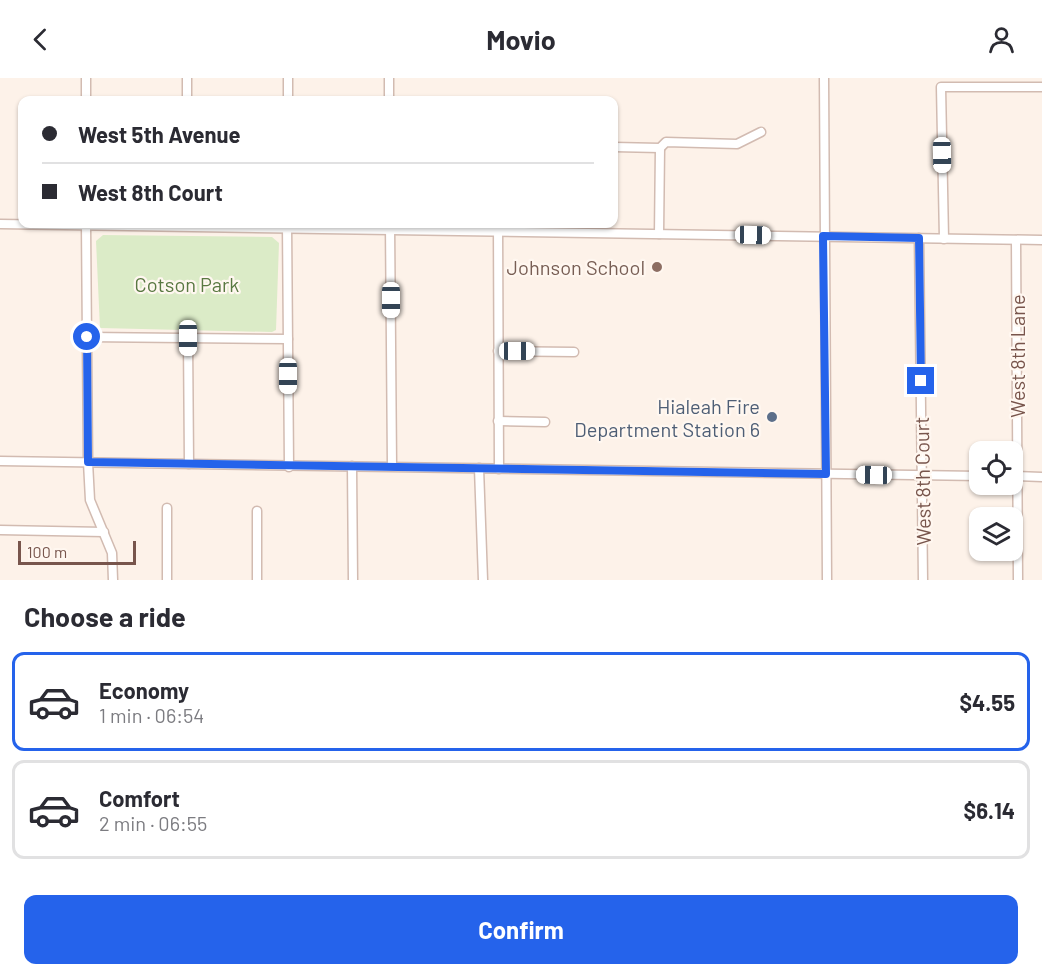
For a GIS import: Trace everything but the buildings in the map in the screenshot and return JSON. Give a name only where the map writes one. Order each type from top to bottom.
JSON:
[{"type":"street","points":[[86,78],[86,96]]},
{"type":"street","points":[[187,78],[187,96]]},
{"type":"street","points":[[288,78],[288,96]]},
{"type":"street","points":[[389,78],[389,96]]},
{"type":"street","points":[[824,78],[823,236],[827,580]]},
{"type":"street","points":[[944,239],[941,87],[1042,87]]},
{"type":"street","points":[[659,234],[660,148],[666,142],[737,144],[761,132]]},
{"type":"street","points":[[618,147],[660,148]]},
{"type":"street","points":[[0,224],[18,224]]},
{"type":"street","points":[[87,228],[90,500],[112,553],[113,580]]},
{"type":"street","points":[[287,228],[289,466]]},
{"type":"street","points":[[390,228],[392,466]]},
{"type":"street","points":[[497,228],[499,469]]},
{"type":"street","points":[[520,228],[659,234],[1042,240]]},
{"type":"street","name":"West 8th Court","points":[[919,238],[923,580]]},
{"type":"street","name":"West 8th Lane","points":[[1015,441],[1016,240]]},
{"type":"street","points":[[87,337],[288,339]]},
{"type":"street","points":[[188,338],[189,464]]},
{"type":"street","points":[[498,351],[574,352]]},
{"type":"street","points":[[498,421],[544,422]]},
{"type":"street","points":[[0,461],[969,476]]},
{"type":"street","points":[[352,466],[353,580]]},
{"type":"street","points":[[479,468],[483,580]]},
{"type":"street","points":[[1023,477],[1042,477]]},
{"type":"street","name":"West 8th Lane","points":[[1016,495],[1018,580]]},
{"type":"street","points":[[167,508],[167,580]]},
{"type":"street","points":[[257,511],[257,580]]},
{"type":"street","points":[[0,530],[104,532]]},
{"type":"green space","name":"Cotson Park","points":[[103,235],[272,237],[279,243],[276,330],[272,332],[100,328],[96,241]]},
{"type":"place","name":"Johnson School","points":[[657,267]]},
{"type":"place","name":"Hialeah Fire Department Station 6","points":[[772,417]]},
{"type":"route","points":[[87,337],[88,462],[826,474],[823,236],[919,238],[921,381]]}]
